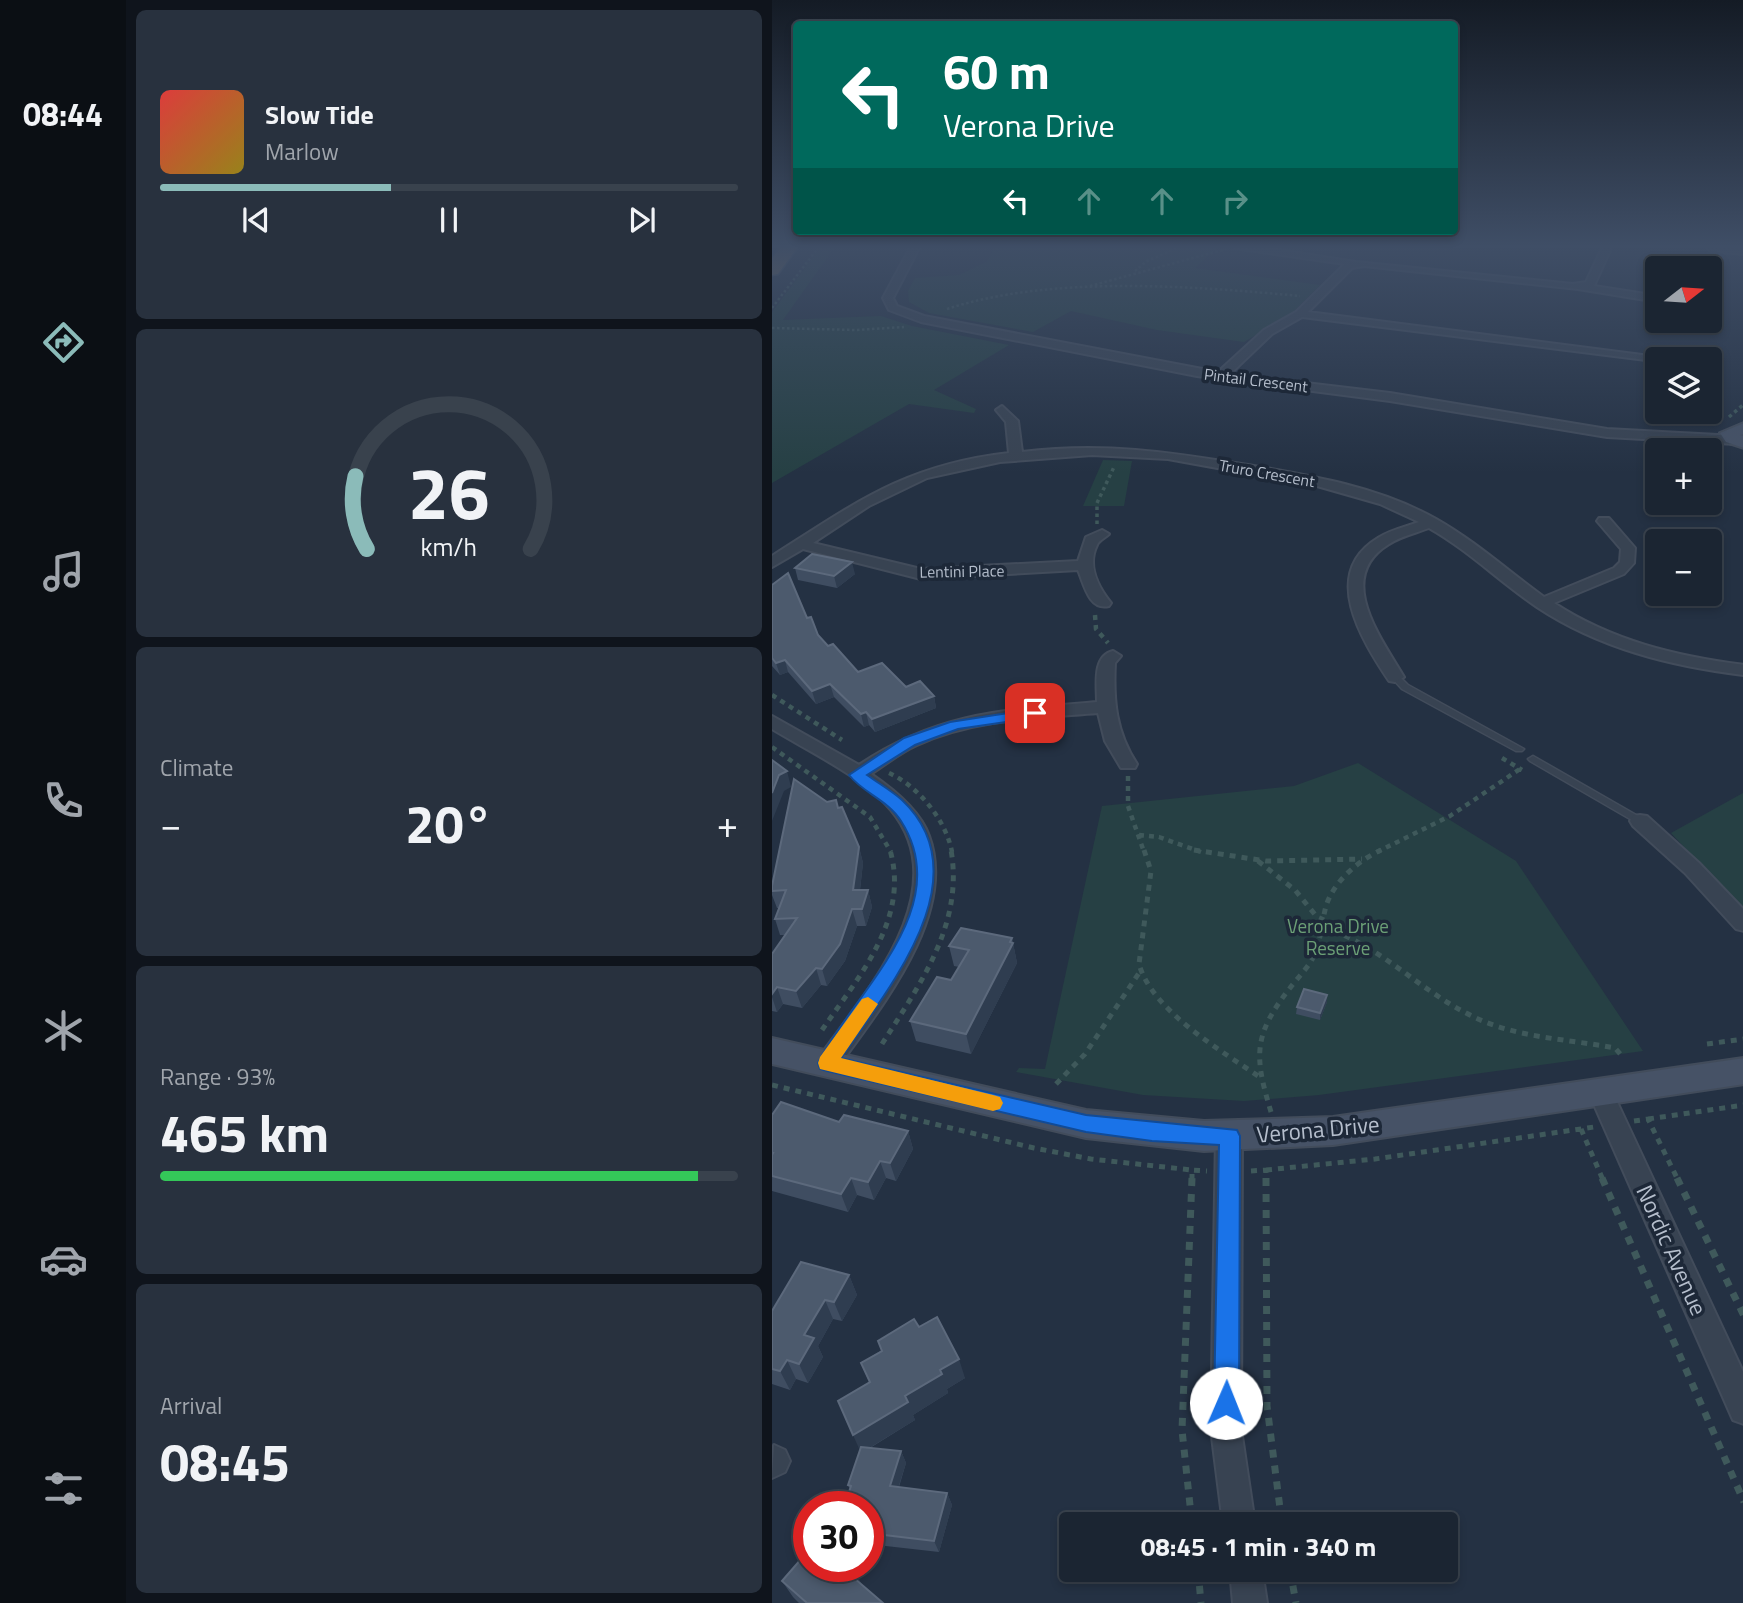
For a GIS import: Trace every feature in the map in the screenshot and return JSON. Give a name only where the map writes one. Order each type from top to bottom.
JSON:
[{"type":"street","name":"Pintail Crescent","points":[[941,323],[1221,376],[1390,397],[1607,433],[1690,436],[1738,433]]},
{"type":"street","points":[[1221,376],[1268,332],[1284,323]]},
{"type":"street","points":[[1368,323],[1645,358]]},
{"type":"street","points":[[1001,409],[1012,421],[1016,458]]},
{"type":"street","name":"Truro Crescent","points":[[772,563],[886,491],[921,475],[963,464],[1016,458],[1107,451],[1146,452],[1339,485],[1380,498],[1431,522],[1542,603],[1602,636],[1686,662],[1743,670]]},
{"type":"street","points":[[1542,603],[1624,567],[1628,548],[1604,521]]},
{"type":"street","points":[[1395,677],[1355,600],[1353,576],[1359,563],[1374,547],[1392,536],[1431,522]]},
{"type":"street","points":[[1099,609],[1098,599],[1084,565],[1091,540],[1100,535]]},
{"type":"street","name":"Lentini Place","points":[[801,544],[921,574],[962,574],[1084,565]]},
{"type":"street","points":[[1113,656],[1107,662],[1104,707],[1120,754],[1128,764]]},
{"type":"street","points":[[857,775],[910,741],[955,725],[988,718],[1104,707]]},
{"type":"street","points":[[772,721],[897,804],[915,830],[926,865],[917,922],[900,956],[827,1063]]},
{"type":"street","points":[[1640,821],[1692,868],[1743,924]]},
{"type":"street","name":"Verona Drive","points":[[772,1051],[1086,1124],[1152,1132],[1229,1136],[1355,1128],[1743,1071]]},
{"type":"street","name":"Nordic Avenue","points":[[1600,1091],[1743,1409]]},
{"type":"street","points":[[1229,1136],[1226,1429],[1237,1512]]},
{"type":"street","points":[[1247,1582],[1250,1603]]},
{"type":"lane","points":[[1395,677],[1405,687],[1519,749]]},
{"type":"lane","points":[[1533,759],[1640,821]]},
{"type":"path","points":[[772,328],[874,330],[907,327],[914,323]]},
{"type":"path","points":[[1738,433],[1743,404]]},
{"type":"path","points":[[1100,535],[1097,503],[1118,459],[1107,459],[1107,451]]},
{"type":"path","points":[[1099,609],[1096,629],[1112,647],[1113,656]]},
{"type":"path","points":[[772,747],[870,817],[882,830],[896,864],[897,884],[887,928],[822,1030]]},
{"type":"path","points":[[1056,1084],[1085,1054],[1139,972],[1152,881],[1150,860],[1128,806],[1128,764]]},
{"type":"path","points":[[1274,1135],[1268,1098],[1261,1078],[1259,1046],[1269,1015],[1315,956],[1327,904],[1337,884],[1362,859],[1450,816],[1520,769]]},
{"type":"path","points":[[1139,835],[1150,835],[1206,853],[1258,860],[1310,861],[1353,856],[1362,859]]},
{"type":"path","points":[[1258,860],[1295,890],[1323,923],[1348,932],[1388,957],[1430,991],[1474,1017],[1522,1035],[1615,1048],[1622,1056]]},
{"type":"path","points":[[1139,972],[1146,986],[1167,1009],[1261,1078]]},
{"type":"path","points":[[1707,1044],[1743,1039]]},
{"type":"path","points":[[772,1086],[1034,1148],[1091,1159],[1192,1170]]},
{"type":"path","points":[[1266,1170],[1375,1159],[1743,1105]]},
{"type":"path","points":[[1648,1119],[1743,1316]]},
{"type":"path","points":[[1580,1129],[1743,1502]]},
{"type":"path","points":[[1199,1582],[1201,1603]]},
{"type":"path","points":[[1292,1582],[1296,1603]]},
{"type":"green space","points":[[772,323],[902,323],[1009,345],[934,390],[976,409],[974,413],[909,404],[772,483]]},
{"type":"green space","points":[[983,323],[1050,323],[1033,332]]},
{"type":"green space","points":[[1124,323],[1277,323],[1244,342]]},
{"type":"green space","points":[[1103,460],[1132,461],[1124,506],[1083,506]]},
{"type":"green space","name":"Verona Drive Reserve","points":[[1358,763],[1516,861],[1643,1051],[1319,1095],[1244,1101],[1143,1095],[1016,1072],[1019,1068],[1045,1069],[1102,806],[1294,786]]},
{"type":"green space","points":[[1743,793],[1743,910],[1671,833]]},
{"type":"building","points":[[812,554],[852,562],[834,576],[795,568]]},
{"type":"building","points":[[788,573],[807,618],[811,617],[818,635],[828,646],[833,644],[858,672],[882,663],[906,687],[920,681],[934,696],[872,719],[866,712],[861,714],[830,684],[812,691],[785,660],[776,663],[772,658],[772,585]]},
{"type":"building","points":[[772,760],[787,771],[779,775],[772,793]]},
{"type":"building","points":[[794,779],[827,802],[836,800],[838,808],[842,807],[859,847],[853,890],[868,890],[862,909],[852,909],[840,944],[822,969],[816,968],[796,991],[777,987],[772,994],[772,954],[797,918],[775,919],[786,890],[772,891]]},
{"type":"building","points":[[961,928],[1012,938],[1010,942],[1013,943],[966,1034],[910,1021],[937,977],[951,980],[969,950],[949,946]]},
{"type":"building","points":[[1304,989],[1327,995],[1320,1013],[1297,1007]]},
{"type":"building","points":[[781,1102],[839,1122],[844,1115],[908,1131],[890,1163],[880,1161],[868,1182],[851,1178],[841,1194],[772,1176],[772,1115]]},
{"type":"building","points":[[801,1262],[849,1275],[834,1302],[825,1300],[804,1335],[814,1338],[799,1364],[787,1360],[780,1371],[772,1369],[772,1311]]},
{"type":"building","points":[[937,1317],[959,1359],[940,1370],[942,1374],[905,1396],[908,1402],[853,1435],[838,1401],[870,1382],[861,1363],[882,1351],[878,1341],[914,1319],[919,1327]]},
{"type":"building","points":[[861,1447],[901,1451],[890,1486],[947,1493],[934,1541],[884,1535],[884,1491],[849,1491],[851,1486],[848,1485]]},
{"type":"building","points":[[793,1568],[793,1582],[859,1582],[883,1603],[807,1603],[782,1581]]},
{"type":"slow traffic","points":[[868,1004],[827,1063],[993,1103]]},
{"type":"route","points":[[1035,713],[955,725],[910,741],[857,775],[897,804],[909,820],[921,844],[926,877],[917,922],[900,956],[827,1063],[1086,1124],[1152,1132],[1229,1136],[1226,1403]]}]
